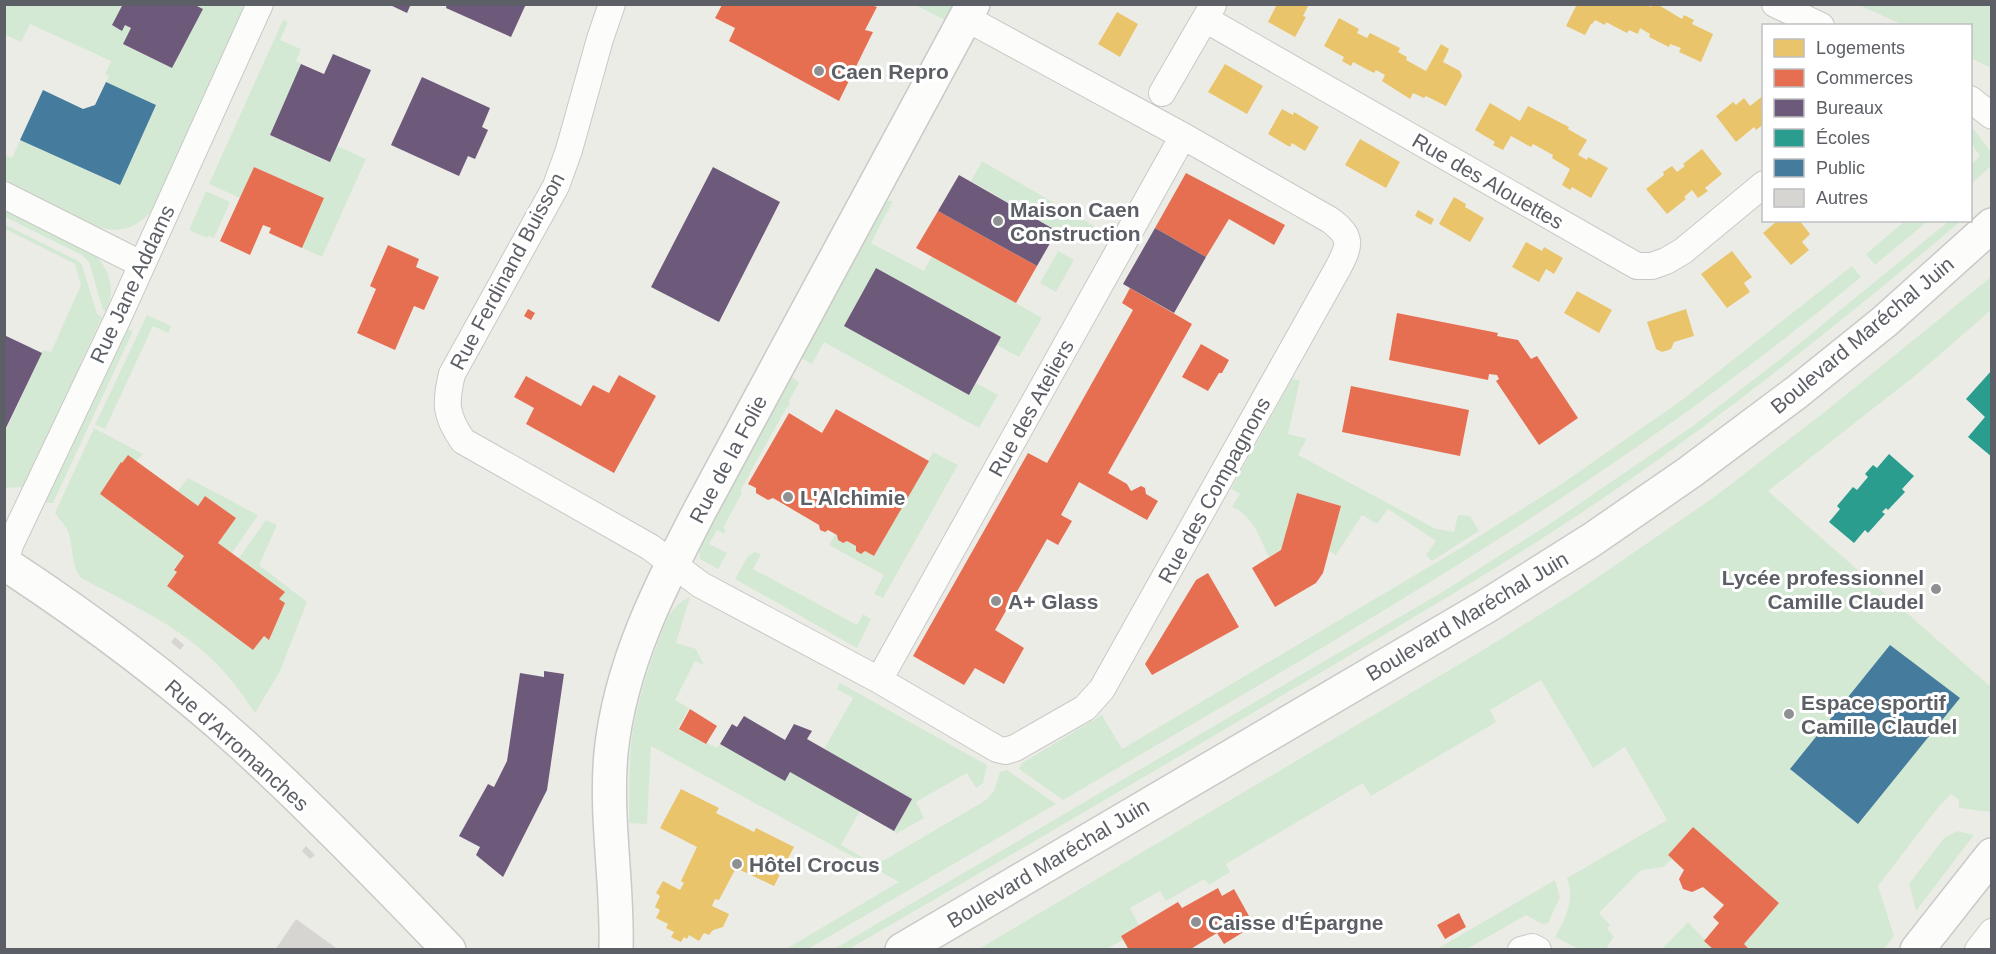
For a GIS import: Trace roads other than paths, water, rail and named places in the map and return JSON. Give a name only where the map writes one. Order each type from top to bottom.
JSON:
[{"type":"main road","name":"Rue de la Folie","points":[[616,950],[611,754],[615,724],[634,649],[672,564],[969,11]]},
{"type":"main road","name":"Boulevard Maréchal Juin","points":[[902,950],[1485,606],[1593,539],[1690,472],[1797,392],[1884,322],[1992,225]]},
{"type":"main road","name":"Rue d'Arromanches","points":[[5,565],[80,615],[176,688],[243,745],[329,827],[449,950]]},
{"type":"main road","points":[[1917,950],[1992,855]]},
{"type":"street","name":"Rue Jane Addams","points":[[5,565],[10,545],[260,4]]},
{"type":"street","name":"Rue Ferdinand Buisson","points":[[612,4],[569,150],[556,186],[452,374],[447,395],[447,408],[453,427],[463,441],[650,547],[672,564]]},
{"type":"street","points":[[1775,4],[1817,24]]},
{"type":"street","name":"Rue des Compagnons","points":[[672,564],[701,585],[879,680],[998,749],[1005,752],[1015,748],[1084,708],[1102,689],[1332,279],[1347,251],[1348,238],[1330,220],[969,11]]},
{"type":"street","name":"Rue des Alouettes","points":[[1162,93],[1209,12],[1637,266],[1652,266],[1683,251],[1762,186]]},
{"type":"street","points":[[1972,100],[1992,116]]},
{"type":"street","name":"Rue des Ateliers","points":[[879,680],[1183,136]]},
{"type":"street","points":[[4,195],[141,264]]},
{"type":"street","points":[[1978,950],[1992,932]]},
{"type":"street","points":[[1521,950],[1532,947],[1538,950]]},
{"type":"place","name":"Caen Repro","points":[[819,71]]},
{"type":"place","name":"Maison Caen Construction","points":[[998,221]]},
{"type":"place","name":"L'Alchimie","points":[[788,497]]},
{"type":"place","name":"Lycée professionnel Camille Claudel","points":[[1936,589]]},
{"type":"place","name":"A+ Glass","points":[[996,601]]},
{"type":"place","name":"Espace sportif Camille Claudel","points":[[1789,714]]},
{"type":"place","name":"Hôtel Crocus","points":[[737,864]]},
{"type":"place","name":"Caisse d'Épargne","points":[[1196,922]]}]
